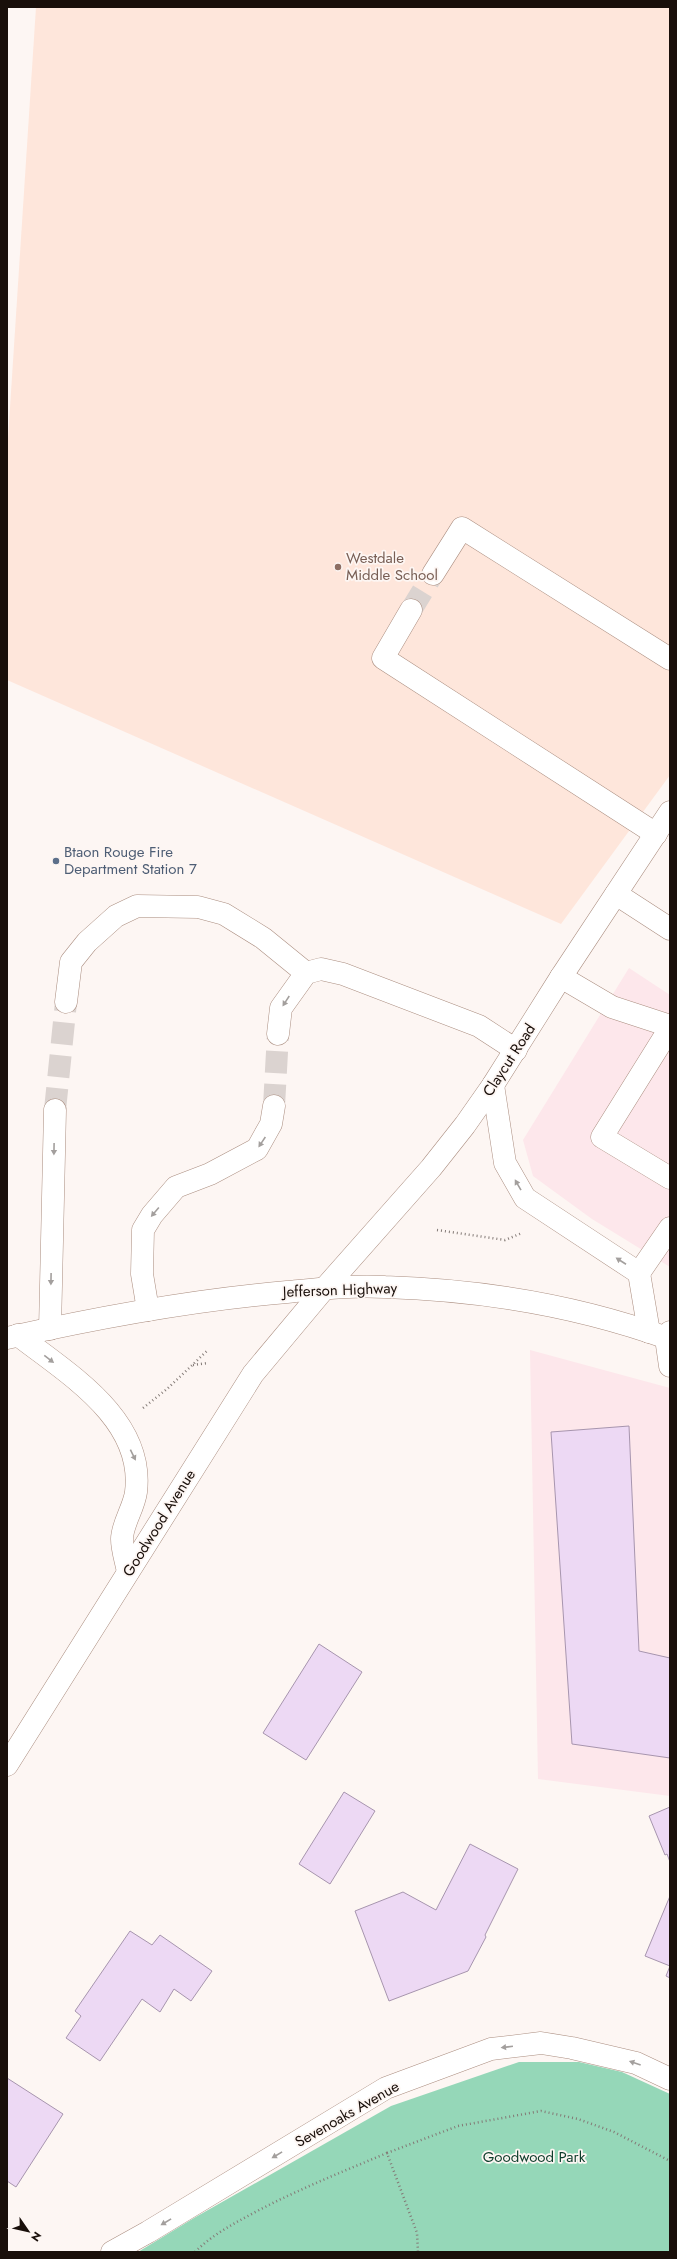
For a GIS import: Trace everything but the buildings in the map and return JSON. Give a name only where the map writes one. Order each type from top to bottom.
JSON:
[{"type":"street","points":[[433,574],[462,528],[670,659]]},
{"type":"street","points":[[411,610],[383,658],[656,834]]},
{"type":"street","name":"Claycut Road","points":[[324,1289],[431,1168],[493,1085],[670,812]]},
{"type":"street","points":[[616,894],[670,929]]},
{"type":"street","points":[[66,1002],[72,962],[88,942],[116,916],[137,906],[198,907],[224,914],[263,938],[306,973]]},
{"type":"street","points":[[278,1034],[281,1008],[306,973],[321,969],[343,974],[479,1026],[516,1050]]},
{"type":"street","points":[[561,978],[612,1007],[670,1027],[602,1137],[670,1178]]},
{"type":"street","points":[[493,1085],[505,1163],[526,1198],[639,1273],[664,1335],[670,1366]]},
{"type":"street","points":[[148,1310],[142,1274],[143,1230],[152,1215],[176,1187],[210,1174],[257,1149],[271,1124],[274,1106]]},
{"type":"street","points":[[50,1328],[55,1110]]},
{"type":"street","points":[[639,1273],[670,1228]]},
{"type":"street","name":"Jefferson Highway","points":[[12,1336],[148,1310],[238,1296],[384,1286],[488,1295],[594,1315],[664,1335]]},
{"type":"street","name":"Goodwood Avenue","points":[[7,1765],[253,1374],[324,1289]]},
{"type":"street","points":[[12,1336],[93,1393],[116,1420],[136,1462],[136,1493],[122,1538],[128,1572]]},
{"type":"street","name":"Sevenoaks Avenue","points":[[112,2252],[148,2232],[386,2088],[491,2050],[541,2043],[572,2048],[636,2063],[670,2079]]},
{"type":"path","points":[[438,1230],[505,1240],[519,1236],[528,1228]]},
{"type":"path","points":[[139,1412],[167,1389],[208,1350]]},
{"type":"path","points":[[192,1365],[208,1364]]},
{"type":"path","points":[[195,2252],[208,2240],[229,2226],[282,2199],[387,2153],[458,2126],[541,2111],[578,2118],[614,2132],[670,2161]]},
{"type":"path","points":[[387,2153],[417,2233],[418,2252]]},
{"type":"shaded area","name":"Westdale Middle School","points":[[36,7],[670,7],[670,775],[561,924],[7,680],[7,454]]},
{"type":"shaded area","points":[[629,968],[670,995],[670,1267],[592,1219],[533,1176],[523,1140]]},
{"type":"shaded area","points":[[530,1350],[670,1388],[670,1796],[538,1779]]},
{"type":"green space","name":"Goodwood Park","points":[[519,2062],[579,2062],[622,2072],[670,2094],[670,2252],[138,2252],[194,2218],[391,2106]]},
{"type":"tunnel","points":[[411,610],[433,574]]},
{"type":"tunnel","points":[[55,1110],[66,1002]]},
{"type":"tunnel","points":[[274,1106],[278,1034]]},
{"type":"place","name":"Westdale Middle School","points":[[338,567]]},
{"type":"place","name":"Btaon Rouge Fire Department Station 7","points":[[56,861]]}]
